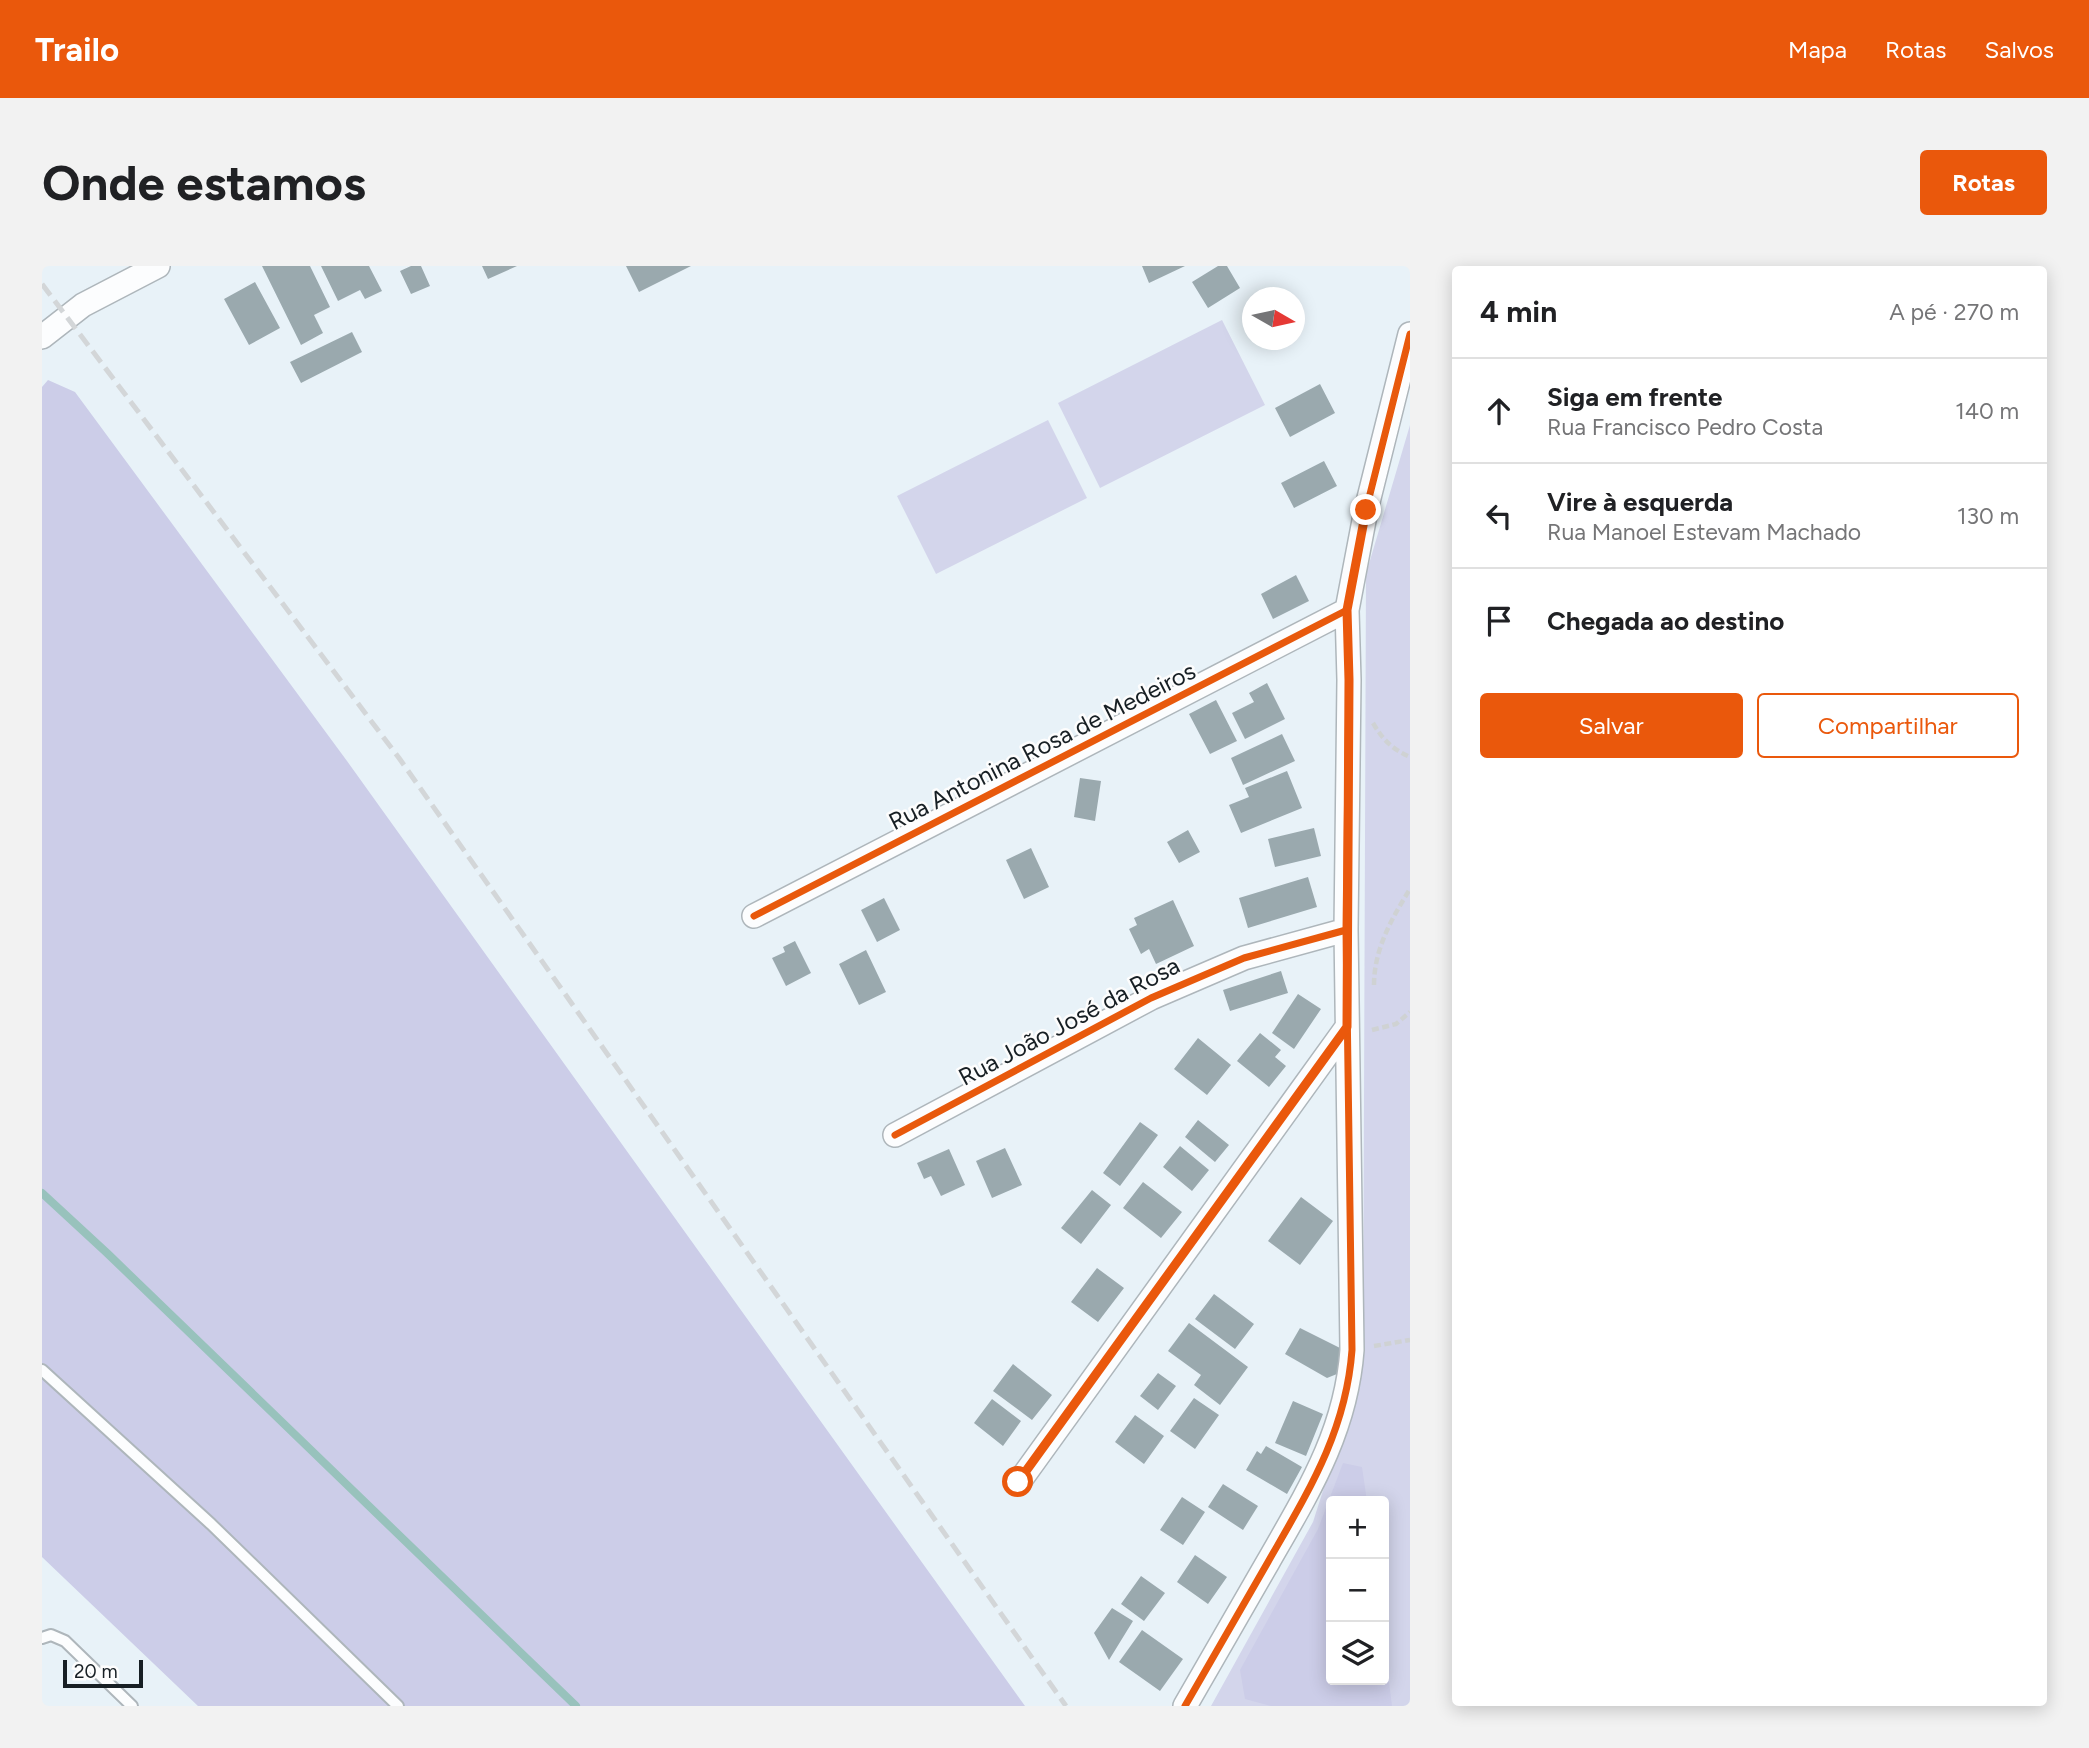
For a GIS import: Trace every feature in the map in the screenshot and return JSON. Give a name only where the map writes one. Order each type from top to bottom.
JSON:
[{"type":"street","points":[[42,337],[83,305],[158,266]]},
{"type":"street","points":[[1185,1706],[1314,1479],[1338,1425],[1347,1396],[1352,1350],[1346,930],[1349,680],[1347,610],[1366,510],[1410,334]]},
{"type":"street","name":"Rua Antonina Rosa de Medeiros","points":[[754,916],[1347,610]]},
{"type":"street","name":"Rua João José da Rosa","points":[[895,1135],[1194,977],[1244,958],[1346,930]]},
{"type":"street","points":[[1018,1482],[1347,1027]]},
{"type":"lane","points":[[42,1370],[211,1524],[398,1706]]},
{"type":"lane","points":[[42,1638],[51,1635],[65,1641],[132,1706]]},
{"type":"path","points":[[1374,992],[1374,979],[1389,923],[1410,889]]},
{"type":"path","points":[[1347,1027],[1374,1031],[1396,1024],[1410,1012]]},
{"type":"path","points":[[1374,1018],[1374,1031]]},
{"type":"path","points":[[1352,1350],[1410,1340]]},
{"type":"shaded area","points":[[1222,320],[1265,405],[1100,488],[1058,403]]},
{"type":"shaded area","points":[[48,380],[75,392],[347,761],[1025,1706],[198,1706],[42,1557],[42,387]]},
{"type":"shaded area","points":[[1048,420],[1087,498],[936,574],[897,496]]},
{"type":"shaded area","points":[[1410,425],[1410,1706],[1211,1706],[1313,1522],[1363,1365],[1366,574]]},
{"type":"shaded area","points":[[1343,1463],[1362,1467],[1366,1496],[1330,1496]]},
{"type":"shaded area","points":[[1326,1508],[1326,1685],[1389,1685],[1389,1681],[1392,1706],[1271,1706],[1245,1699],[1240,1670],[1318,1529]]},
{"type":"building","points":[[262,266],[310,266],[330,307],[314,315],[323,333],[301,345]]},
{"type":"building","points":[[321,266],[369,266],[382,291],[365,299],[360,290],[338,301]]},
{"type":"building","points":[[411,266],[421,266],[430,286],[411,294],[400,271]]},
{"type":"building","points":[[482,266],[517,266],[488,279]]},
{"type":"building","points":[[626,266],[691,266],[639,292]]},
{"type":"building","points":[[1142,266],[1185,266],[1149,283]]},
{"type":"building","points":[[1218,266],[1227,266],[1240,288],[1208,308],[1192,282]]},
{"type":"building","points":[[255,282],[280,328],[249,345],[224,299]]},
{"type":"building","points":[[352,332],[362,352],[301,383],[290,362]]},
{"type":"building","points":[[1320,384],[1335,413],[1290,437],[1275,408]]},
{"type":"building","points":[[1324,461],[1337,486],[1294,508],[1281,483]]},
{"type":"building","points":[[1296,575],[1309,601],[1273,619],[1261,594]]},
{"type":"building","points":[[1267,683],[1285,719],[1245,739],[1232,713],[1254,702],[1249,693]]},
{"type":"building","points":[[1216,700],[1237,741],[1210,754],[1189,714]]},
{"type":"building","points":[[1282,734],[1295,761],[1243,785],[1231,758]]},
{"type":"building","points":[[1287,771],[1302,808],[1241,833],[1229,805],[1249,797],[1245,788]]},
{"type":"building","points":[[1080,778],[1101,781],[1095,821],[1074,817]]},
{"type":"building","points":[[1314,828],[1321,856],[1275,867],[1268,839]]},
{"type":"building","points":[[1188,830],[1200,852],[1179,863],[1167,842]]},
{"type":"building","points":[[1031,848],[1049,887],[1024,899],[1006,860]]},
{"type":"building","points":[[1308,877],[1317,907],[1248,928],[1239,898]]},
{"type":"building","points":[[884,898],[900,930],[877,942],[861,910]]},
{"type":"building","points":[[1173,900],[1194,946],[1156,964],[1149,949],[1141,954],[1129,929],[1137,925],[1134,918]]},
{"type":"building","points":[[795,941],[811,973],[786,986],[772,958],[785,952],[783,947]]},
{"type":"building","points":[[866,950],[886,992],[859,1005],[839,964]]},
{"type":"building","points":[[1281,971],[1288,993],[1230,1011],[1223,990]]},
{"type":"building","points":[[1298,994],[1321,1009],[1294,1049],[1272,1033]]},
{"type":"building","points":[[1260,1033],[1281,1050],[1275,1057],[1286,1066],[1269,1087],[1237,1061]]},
{"type":"building","points":[[1198,1038],[1231,1065],[1207,1095],[1174,1069]]},
{"type":"building","points":[[1198,1120],[1229,1145],[1215,1162],[1185,1137]]},
{"type":"building","points":[[1140,1122],[1158,1135],[1120,1186],[1103,1173]]},
{"type":"building","points":[[1180,1146],[1209,1170],[1192,1191],[1163,1167]]},
{"type":"building","points":[[1005,1148],[1022,1185],[992,1198],[976,1161]]},
{"type":"building","points":[[949,1149],[965,1185],[941,1196],[931,1176],[924,1179],[917,1163]]},
{"type":"building","points":[[1143,1182],[1182,1212],[1161,1238],[1123,1208]]},
{"type":"building","points":[[1092,1190],[1111,1205],[1081,1244],[1061,1228]]},
{"type":"building","points":[[1301,1197],[1333,1221],[1300,1265],[1268,1241]]},
{"type":"building","points":[[1097,1268],[1124,1288],[1098,1322],[1071,1302]]},
{"type":"building","points":[[1214,1294],[1254,1324],[1235,1349],[1195,1319]]},
{"type":"building","points":[[1189,1323],[1248,1367],[1220,1405],[1194,1385],[1201,1375],[1168,1351]]},
{"type":"building","points":[[1300,1328],[1340,1348],[1337,1374],[1327,1378],[1285,1354]]},
{"type":"building","points":[[1013,1364],[1052,1395],[1032,1420],[993,1391]]},
{"type":"building","points":[[1158,1373],[1176,1386],[1158,1410],[1140,1396]]},
{"type":"building","points":[[1194,1398],[1219,1415],[1195,1449],[1170,1431]]},
{"type":"building","points":[[992,1399],[1021,1421],[1003,1446],[974,1423]]},
{"type":"building","points":[[1293,1401],[1323,1414],[1306,1456],[1275,1443]]},
{"type":"building","points":[[1135,1415],[1164,1436],[1144,1464],[1115,1442]]},
{"type":"building","points":[[1266,1446],[1302,1467],[1287,1494],[1246,1470],[1257,1451],[1261,1454]]},
{"type":"building","points":[[1223,1484],[1258,1506],[1243,1530],[1208,1507]]},
{"type":"building","points":[[1182,1497],[1205,1512],[1183,1545],[1160,1530]]},
{"type":"building","points":[[1195,1555],[1227,1577],[1208,1604],[1177,1582]]},
{"type":"building","points":[[1141,1576],[1165,1593],[1144,1621],[1121,1604]]},
{"type":"building","points":[[1112,1608],[1133,1621],[1109,1660],[1094,1633]]},
{"type":"building","points":[[1142,1630],[1183,1659],[1160,1691],[1119,1662]]},
{"type":"waterway","points":[[42,1193],[576,1706]]},
{"type":"railway","points":[[42,284],[399,758],[1066,1706]]},
{"type":"cycle path","points":[[1185,1706],[1311,1486],[1333,1435],[1348,1380],[1352,1350],[1346,930],[1349,680],[1347,610],[1366,510],[1410,334]]},
{"type":"cycle path","points":[[754,916],[1347,610]]},
{"type":"cycle path","points":[[895,1135],[1151,998],[1244,958],[1346,930]]},
{"type":"route","points":[[1018,1482],[1347,1027],[1347,610],[1366,510]]}]
